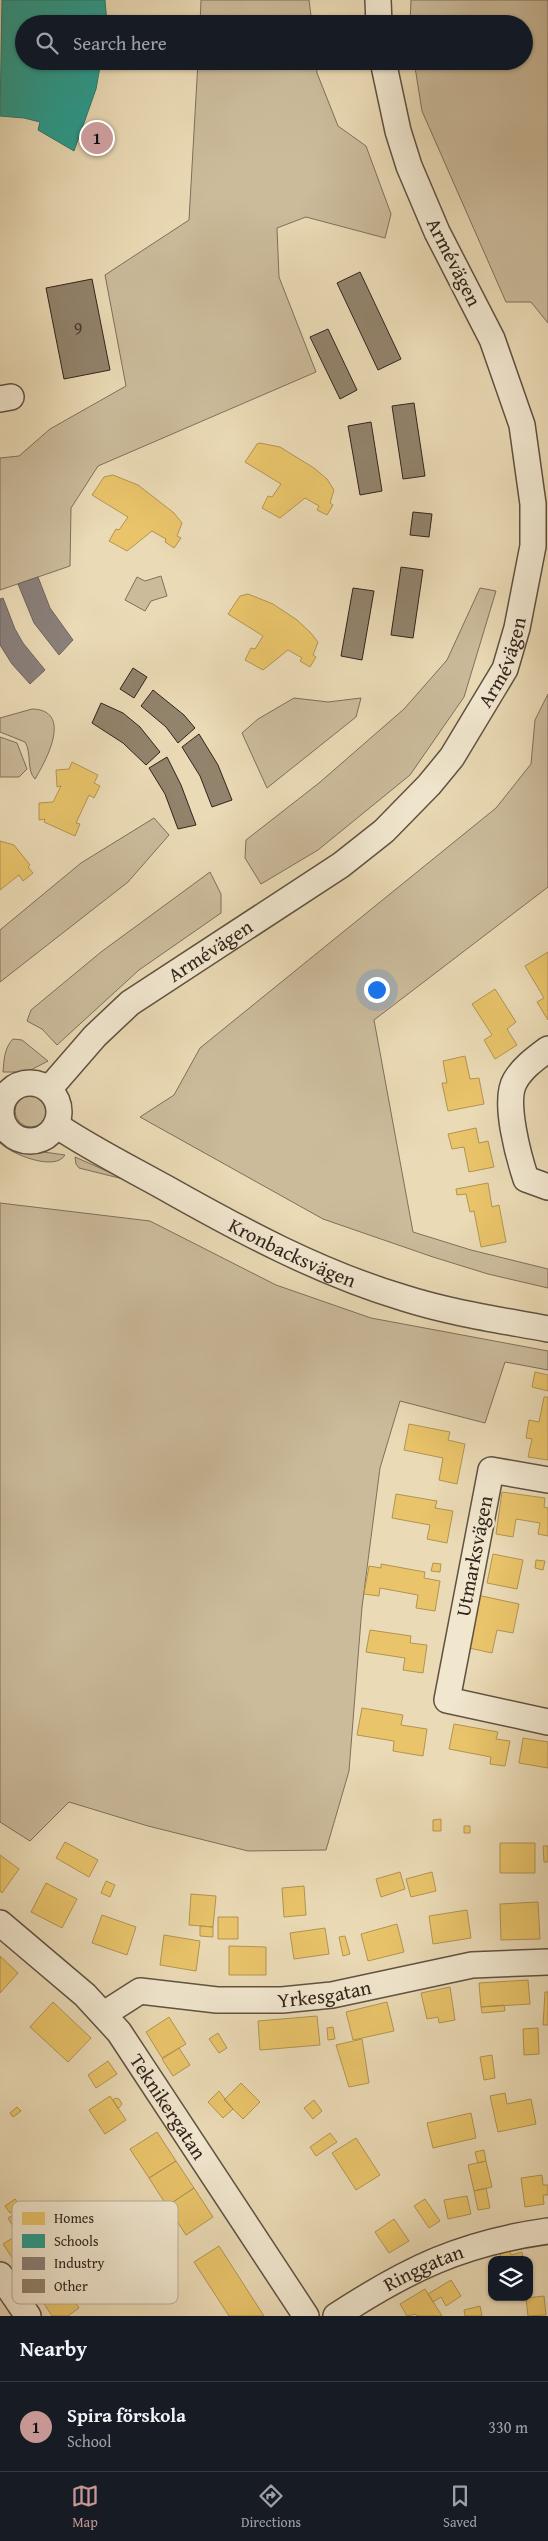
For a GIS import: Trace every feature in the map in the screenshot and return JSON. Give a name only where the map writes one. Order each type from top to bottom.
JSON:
[{"type":"street","points":[[378,0],[379,15]]},
{"type":"street","name":"Armévägen","points":[[49,1089],[95,1036],[130,1004],[340,865],[384,831],[452,758],[505,669],[517,628],[533,546],[533,504],[522,425],[492,339],[437,232],[409,166],[398,131],[385,70]]},
{"type":"street","points":[[548,1049],[529,1064],[514,1082],[510,1107],[526,1179],[548,1187]]},
{"type":"street","points":[[33,1083],[49,1089],[54,1095],[59,1110],[56,1125],[44,1137],[26,1140],[17,1137],[5,1125],[2,1097],[16,1086],[24,1084],[33,1083]]},
{"type":"street","name":"Kronbacksvägen","points":[[56,1125],[78,1140],[198,1206],[300,1258],[362,1284],[441,1308],[548,1329]]},
{"type":"street","name":"Utmarksvägen","points":[[548,1480],[491,1470],[446,1700],[548,1722]]},
{"type":"street","name":"Teknikergatan","points":[[0,1923],[104,2014],[119,2032],[194,2143],[306,2316]]},
{"type":"street","name":"Yrkesgatan","points":[[104,2014],[131,1994],[140,1991],[225,2000],[308,1998],[360,1990],[464,1966],[548,1962]]},
{"type":"street","name":"Ringgatan","points":[[336,2316],[390,2281],[440,2257],[491,2241],[548,2231]]},
{"type":"street","points":[[0,2275],[12,2293]]},
{"type":"street","points":[[20,2304],[28,2316]]},
{"type":"shaded area","points":[[201,0],[309,0],[311,15],[200,15]]},
{"type":"shaded area","points":[[411,0],[548,0],[548,323],[531,302],[506,302],[422,111],[415,70],[533,70],[533,15],[410,15]]},
{"type":"shaded area","points":[[197,70],[317,70],[338,126],[366,146],[391,214],[385,238],[306,217],[277,228],[279,277],[316,372],[98,466],[71,508],[70,566],[0,590],[0,458],[19,456],[50,429],[126,386],[105,275],[189,220]]},
{"type":"shaded area","points":[[161,576],[167,596],[151,601],[145,611],[125,600],[137,577],[145,581]]},
{"type":"shaded area","points":[[480,588],[496,591],[464,697],[410,775],[318,850],[261,884],[245,858],[246,840],[319,783],[404,709],[447,660]]},
{"type":"shaded area","points":[[548,694],[548,887],[374,1020],[413,1232],[471,1250],[548,1269],[548,1288],[488,1274],[323,1219],[140,1117],[174,1095],[200,1048],[496,808],[531,764],[535,720]]},
{"type":"shaded area","points":[[294,698],[328,702],[361,698],[356,717],[267,788],[242,733],[258,719]]},
{"type":"shaded area","points":[[32,709],[44,711],[51,718],[54,726],[50,748],[35,779],[32,775],[25,742],[0,732],[0,718]]},
{"type":"shaded area","points":[[0,737],[17,743],[27,769],[19,777],[0,777]]},
{"type":"shaded area","points":[[154,818],[169,835],[128,882],[0,982],[0,930],[81,863]]},
{"type":"shaded area","points":[[210,872],[221,894],[221,913],[139,970],[57,1045],[42,1029],[27,1021],[31,1010],[101,952]]},
{"type":"shaded area","points":[[13,1039],[22,1040],[48,1061],[27,1072],[3,1072],[6,1050]]},
{"type":"shaded area","points":[[31,1095],[37,1096],[42,1100],[46,1105],[46,1117],[42,1122],[37,1126],[31,1127],[25,1126],[20,1122],[16,1117],[15,1111],[16,1105],[20,1100],[25,1096]]},
{"type":"shaded area","points":[[0,1134],[16,1148],[65,1155],[60,1160],[52,1162],[33,1160],[13,1152],[0,1143]]},
{"type":"shaded area","points":[[75,1157],[127,1180],[79,1168]]},
{"type":"shaded area","points":[[0,1203],[150,1221],[276,1285],[371,1318],[548,1351],[548,1370],[505,1362],[485,1423],[400,1401],[380,1468],[362,1607],[349,1771],[326,1850],[248,1851],[148,1826],[69,1802],[30,1841],[0,1822]]},
{"type":"building: Homes","points":[[257,444],[280,447],[314,468],[327,479],[334,490],[330,503],[333,505],[327,515],[317,510],[319,506],[305,498],[280,518],[262,508],[268,496],[272,497],[281,484],[245,462]]},
{"type":"building: Homes","points":[[113,475],[138,485],[174,513],[182,523],[177,536],[181,538],[174,548],[165,542],[166,539],[152,531],[127,551],[109,541],[116,529],[119,530],[128,517],[92,495],[104,477]]},
{"type":"building: Homes","points":[[248,594],[273,604],[297,620],[310,632],[318,642],[313,655],[316,657],[310,667],[300,661],[302,658],[288,650],[263,670],[245,660],[251,648],[255,649],[263,636],[228,614],[240,596]]},
{"type":"building: Homes","points":[[72,762],[98,775],[94,783],[100,786],[94,798],[89,795],[76,823],[80,824],[75,836],[44,822],[45,819],[39,820],[39,803],[53,802],[61,786],[57,787],[56,770],[69,769]]},
{"type":"building: Homes","points":[[0,841],[14,845],[30,865],[28,867],[33,873],[23,881],[19,875],[0,890]]},
{"type":"building: Homes","points":[[548,952],[548,1020],[537,1002],[544,998],[525,966]]},
{"type":"building: Homes","points":[[495,989],[516,1022],[507,1029],[517,1045],[495,1059],[484,1040],[492,1035],[472,1004]]},
{"type":"building: Homes","points":[[465,1056],[470,1079],[479,1078],[484,1104],[448,1111],[442,1083],[447,1083],[443,1061]]},
{"type":"building: Homes","points":[[476,1128],[479,1143],[488,1141],[494,1167],[469,1172],[464,1147],[452,1149],[448,1134]]},
{"type":"building: Homes","points":[[488,1183],[492,1207],[499,1205],[506,1242],[481,1247],[474,1211],[470,1212],[466,1194],[457,1195],[456,1189]]},
{"type":"building: Homes","points":[[535,1372],[548,1375],[548,1391],[532,1387]]},
{"type":"building: Homes","points":[[544,1397],[548,1397],[548,1460],[528,1457],[532,1439],[526,1438],[529,1420],[539,1422]]},
{"type":"building: Homes","points":[[409,1424],[450,1432],[448,1440],[465,1444],[457,1484],[439,1480],[443,1458],[404,1450]]},
{"type":"building: Homes","points":[[502,1492],[545,1498],[544,1507],[548,1508],[548,1536],[538,1534],[540,1523],[516,1519],[513,1537],[496,1534]]},
{"type":"building: Homes","points":[[396,1494],[437,1501],[435,1508],[453,1511],[447,1543],[427,1539],[430,1525],[392,1518]]},
{"type":"building: Homes","points":[[493,1554],[523,1560],[517,1589],[487,1583]]},
{"type":"building: Homes","points":[[536,1560],[545,1561],[543,1570],[535,1568]]},
{"type":"building: Homes","points":[[433,1563],[441,1564],[440,1572],[431,1571]]},
{"type":"building: Homes","points":[[381,1564],[425,1572],[424,1578],[440,1581],[435,1611],[416,1608],[418,1595],[380,1588],[379,1596],[364,1594],[369,1566],[381,1568]]},
{"type":"building: Homes","points":[[477,1595],[519,1604],[513,1633],[497,1630],[492,1653],[469,1648]]},
{"type":"building: Homes","points":[[370,1630],[411,1636],[410,1643],[427,1645],[423,1673],[403,1670],[405,1658],[366,1652]]},
{"type":"building: Homes","points":[[362,1708],[403,1715],[401,1725],[427,1729],[423,1756],[393,1751],[394,1741],[357,1735]]},
{"type":"building: Homes","points":[[454,1724],[498,1732],[496,1739],[510,1741],[505,1766],[490,1764],[491,1757],[449,1749]]},
{"type":"building: Homes","points":[[523,1738],[548,1742],[548,1768],[519,1763]]},
{"type":"building: Homes","points":[[441,1819],[441,1831],[433,1831],[433,1820]]},
{"type":"building: Homes","points":[[464,1826],[470,1826],[470,1833],[464,1833]]},
{"type":"building: Homes","points":[[65,1842],[98,1860],[89,1877],[56,1858]]},
{"type":"building: Homes","points":[[500,1843],[535,1843],[535,1873],[500,1873]]},
{"type":"building: Homes","points":[[543,1846],[548,1846],[548,1862],[544,1862]]},
{"type":"building: Homes","points":[[0,1855],[19,1869],[2,1893],[0,1891]]},
{"type":"building: Homes","points":[[400,1872],[405,1889],[381,1897],[376,1879]]},
{"type":"building: Homes","points":[[432,1872],[436,1891],[411,1897],[406,1879]]},
{"type":"building: Homes","points":[[106,1881],[115,1885],[110,1897],[101,1893]]},
{"type":"building: Homes","points":[[46,1883],[77,1899],[62,1928],[31,1912]]},
{"type":"building: Homes","points":[[304,1886],[306,1915],[284,1917],[282,1888]]},
{"type":"building: Homes","points":[[191,1894],[216,1896],[213,1927],[189,1925]]},
{"type":"building: Homes","points":[[538,1902],[540,1939],[501,1940],[500,1904]]},
{"type":"building: Homes","points":[[467,1910],[471,1938],[433,1944],[429,1916]]},
{"type":"building: Homes","points":[[102,1915],[136,1927],[127,1955],[92,1943]]},
{"type":"building: Homes","points":[[218,1917],[238,1917],[238,1939],[218,1939]]},
{"type":"building: Homes","points":[[397,1924],[404,1952],[368,1961],[361,1934]]},
{"type":"building: Homes","points":[[200,1926],[213,1927],[213,1937],[200,1936]]},
{"type":"building: Homes","points":[[325,1928],[329,1954],[294,1959],[290,1933]]},
{"type":"building: Homes","points":[[164,1935],[200,1941],[196,1971],[160,1965]]},
{"type":"building: Homes","points":[[345,1936],[350,1954],[343,1956],[339,1937]]},
{"type":"building: Homes","points":[[229,1946],[266,1947],[266,1975],[229,1975]]},
{"type":"building: Homes","points":[[0,1956],[18,1973],[0,1993]]},
{"type":"building: Homes","points":[[528,1980],[530,2004],[481,2007],[479,1983]]},
{"type":"building: Homes","points":[[450,1987],[455,2020],[439,2023],[438,2017],[427,2019],[421,1993]]},
{"type":"building: Homes","points":[[545,1992],[548,1992],[548,2025],[543,2025]]},
{"type":"building: Homes","points":[[53,2002],[91,2038],[68,2062],[30,2027]]},
{"type":"building: Homes","points":[[387,2002],[394,2031],[353,2040],[346,2012]]},
{"type":"building: Homes","points":[[504,2005],[505,2011],[482,2013],[481,2007]]},
{"type":"building: Homes","points":[[317,2016],[320,2045],[260,2050],[258,2021]]},
{"type":"building: Homes","points":[[169,2017],[186,2044],[162,2058],[146,2032]]},
{"type":"building: Homes","points":[[333,2027],[335,2039],[328,2040],[327,2028]]},
{"type":"building: Homes","points":[[538,2028],[539,2054],[524,2055],[523,2029]]},
{"type":"building: Homes","points":[[218,2033],[227,2048],[219,2053],[209,2039]]},
{"type":"building: Homes","points":[[362,2039],[369,2083],[349,2087],[336,2045]]},
{"type":"building: Homes","points":[[179,2048],[190,2065],[173,2076],[162,2059]]},
{"type":"building: Homes","points":[[492,2055],[495,2078],[484,2080],[480,2057]]},
{"type":"building: Homes","points":[[108,2061],[117,2074],[96,2088],[88,2075]]},
{"type":"building: Homes","points":[[241,2083],[260,2102],[243,2119],[224,2100]]},
{"type":"building: Homes","points":[[219,2091],[233,2109],[223,2118],[208,2102]]},
{"type":"building: Homes","points":[[505,2093],[507,2104],[531,2099],[536,2124],[498,2132],[490,2096]]},
{"type":"building: Homes","points":[[110,2096],[126,2120],[105,2134],[89,2110]]},
{"type":"building: Homes","points":[[115,2098],[119,2099],[122,2104],[118,2109],[113,2100]]},
{"type":"building: Homes","points":[[314,2100],[322,2111],[313,2119],[304,2108]]},
{"type":"building: Homes","points":[[17,2107],[21,2111],[13,2117],[10,2113]]},
{"type":"building: Homes","points":[[471,2113],[476,2138],[433,2148],[427,2123]]},
{"type":"building: Homes","points":[[157,2132],[176,2161],[149,2178],[130,2149]]},
{"type":"building: Homes","points":[[330,2133],[337,2142],[316,2156],[310,2147]]},
{"type":"building: Homes","points":[[356,2138],[380,2175],[356,2190],[332,2153]]},
{"type":"building: Homes","points":[[484,2150],[486,2161],[478,2163],[475,2152]]},
{"type":"building: Homes","points":[[176,2161],[194,2188],[174,2201],[164,2201],[149,2178]]},
{"type":"building: Homes","points":[[486,2161],[492,2187],[474,2191],[468,2165]]},
{"type":"building: Homes","points":[[542,2175],[543,2185],[548,2185],[548,2195],[543,2195],[544,2204],[525,2207],[521,2178]]},
{"type":"building: Homes","points":[[194,2188],[213,2217],[186,2235],[178,2223],[178,2201],[174,2201]]},
{"type":"building: Homes","points":[[486,2188],[490,2208],[478,2210],[474,2191]]},
{"type":"building: Homes","points":[[467,2196],[471,2214],[448,2219],[444,2200]]},
{"type":"building: Homes","points":[[425,2199],[440,2221],[429,2228],[414,2206]]},
{"type":"building: Homes","points":[[12,2201],[12,2211],[10,2213],[5,2206]]},
{"type":"building: Homes","points":[[12,2216],[12,2225],[8,2218]]},
{"type":"building: Homes","points":[[394,2219],[409,2241],[389,2253],[375,2232]]},
{"type":"building: Homes","points":[[12,2238],[12,2258],[3,2244]]},
{"type":"building: Homes","points":[[219,2246],[264,2316],[229,2316],[194,2262]]},
{"type":"building: Homes","points":[[510,2250],[511,2255],[522,2252],[522,2256],[501,2256],[500,2253]]},
{"type":"building: Homes","points":[[451,2280],[461,2296],[446,2306],[441,2297],[433,2302],[428,2294]]},
{"type":"building: Homes","points":[[425,2289],[442,2316],[417,2316],[415,2314],[407,2316],[400,2304]]},
{"type":"building: Homes","points":[[544,2296],[546,2315],[528,2316],[526,2301],[533,2301],[533,2297]]},
{"type":"building: Homes","points":[[44,2304],[76,2304],[79,2308],[68,2316],[52,2316]]},
{"type":"building: Homes","points":[[480,2306],[482,2316],[465,2316],[464,2310]]},
{"type":"building: Schools","points":[[2,0],[105,0],[106,15],[15,15],[15,70],[99,70],[96,89],[74,151],[38,130],[40,122],[24,118],[0,116]]},
{"type":"building: Industry","points":[[38,577],[50,608],[73,640],[59,655],[34,623],[18,584]]},
{"type":"building: Industry","points":[[3,598],[15,629],[23,643],[45,670],[30,684],[12,664],[0,645],[0,599]]},
{"type":"building: Other","points":[[360,272],[401,359],[378,370],[337,283]]},
{"type":"building: Other","points":[[92,279],[110,370],[64,379],[46,288]]},
{"type":"building: Other","points":[[328,329],[357,390],[340,399],[310,337]]},
{"type":"building: Other","points":[[414,403],[425,476],[403,479],[392,406]]},
{"type":"building: Other","points":[[371,422],[382,491],[360,495],[348,426]]},
{"type":"building: Other","points":[[413,512],[432,514],[429,537],[410,535]]},
{"type":"building: Other","points":[[401,567],[423,570],[413,638],[391,635]]},
{"type":"building: Other","points":[[353,588],[374,591],[362,660],[341,656]]},
{"type":"building: Other","points":[[133,668],[147,677],[134,698],[120,689]]},
{"type":"building: Other","points":[[153,690],[184,715],[195,728],[178,743],[166,727],[141,706]]},
{"type":"building: Other","points":[[101,703],[123,713],[140,727],[160,752],[146,765],[123,743],[92,723]]},
{"type":"building: Other","points":[[199,734],[218,765],[232,800],[212,807],[200,776],[182,747]]},
{"type":"building: Other","points":[[167,757],[181,785],[196,825],[178,829],[165,794],[149,768]]},
{"type":"place","name":"Spira förskola","points":[[97,138]]}]
